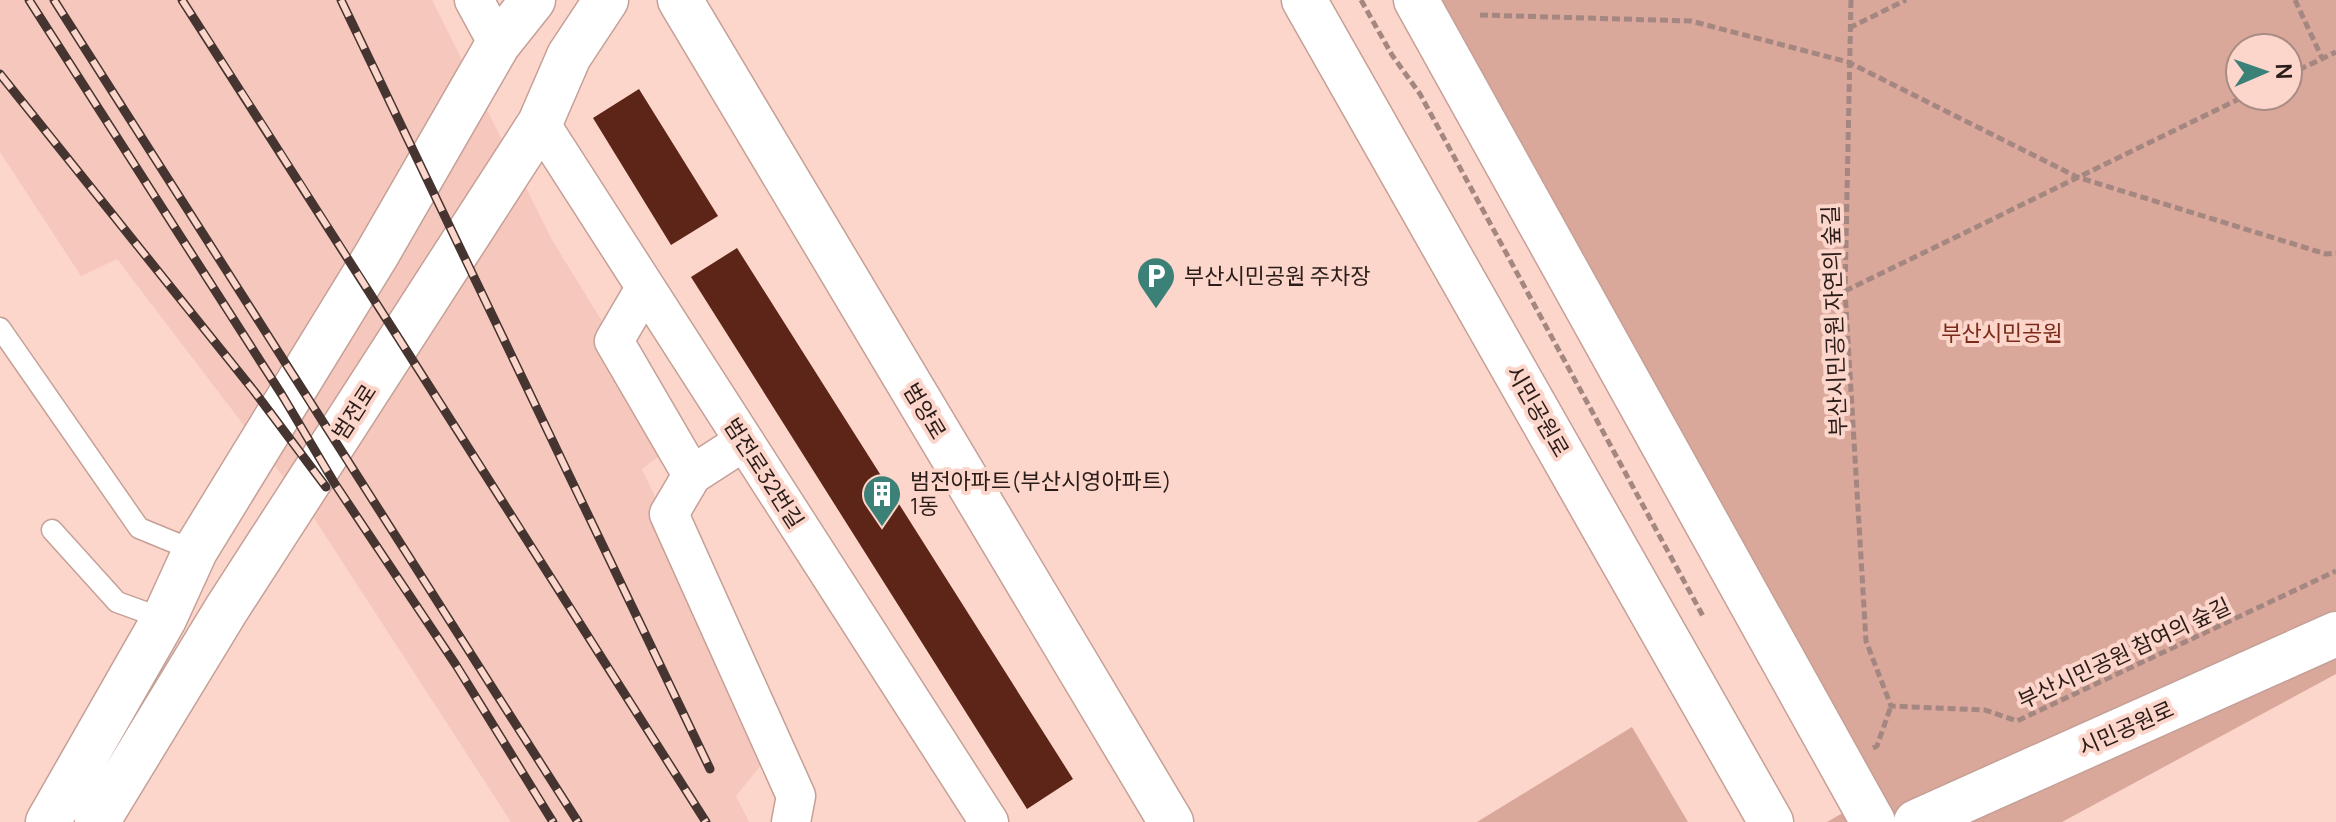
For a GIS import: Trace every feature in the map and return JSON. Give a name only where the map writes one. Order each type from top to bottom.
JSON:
[{"type":"main road","points":[[48,822],[164,619],[195,551],[377,254],[498,44],[533,0]]},
{"type":"main road","name":"범전로","points":[[97,822],[226,610],[540,123],[569,56],[606,0]]},
{"type":"main road","name":"범양로","points":[[680,0],[1171,822]]},
{"type":"main road","name":"시민공원로","points":[[1304,0],[1771,822]]},
{"type":"main road","points":[[1416,0],[1873,822]]},
{"type":"main road","name":"시민공원로","points":[[1916,822],[2336,634]]},
{"type":"street","points":[[474,0],[498,44]]},
{"type":"street","name":"범전로32번길","points":[[540,123],[989,822]]},
{"type":"street","points":[[645,288],[614,341],[692,475]]},
{"type":"street","points":[[743,442],[692,475],[669,514],[796,796],[791,822]]},
{"type":"lane","points":[[0,328],[139,528],[195,551]]},
{"type":"lane","points":[[52,530],[117,602],[164,619]]},
{"type":"path","points":[[1361,0],[1392,55],[1420,94],[1706,622]]},
{"type":"path","name":"부산시민공원 자연의 숲길","points":[[1851,0],[1845,291],[1866,641]]},
{"type":"path","points":[[1849,28],[1906,0]]},
{"type":"path","points":[[2295,0],[2322,58]]},
{"type":"path","points":[[1480,15],[1691,21],[1848,62],[2077,177],[2326,254],[2336,253]]},
{"type":"path","points":[[2304,67],[2336,52]]},
{"type":"path","points":[[1845,291],[2224,106]]},
{"type":"path","name":"부산시민공원 참여의 숲길","points":[[1866,641],[1891,706],[1985,710],[2017,721],[2336,571]]},
{"type":"shaded area","points":[[0,0],[432,0],[552,240],[677,443],[642,469],[774,749],[736,796],[749,822],[511,822],[310,512],[117,259],[81,276],[0,152]]},
{"type":"green space","name":"부산시민공원","points":[[1437,0],[2336,0],[2336,674],[2062,822],[1827,822],[1881,791],[1861,767]]},
{"type":"green space","points":[[1632,727],[1688,822],[1477,822]]},
{"type":"building","points":[[639,89],[718,216],[671,245],[593,118]]},
{"type":"building","name":"범전아파트(부산시영아파트) 1동","points":[[737,248],[1073,779],[1027,809],[691,277]]},
{"type":"railway","points":[[29,0],[282,395],[335,484],[456,665],[553,822]]},
{"type":"railway","points":[[54,0],[578,822]]},
{"type":"railway","points":[[182,0],[706,822]]},
{"type":"railway","points":[[341,0],[710,769]]},
{"type":"railway","points":[[0,74],[254,391],[326,487]]},
{"type":"place","name":"부산시민공원 주차장","points":[[1156,310]]},
{"type":"place","name":"범전아파트(부산시영아파트) 1동","points":[[882,528]]}]
